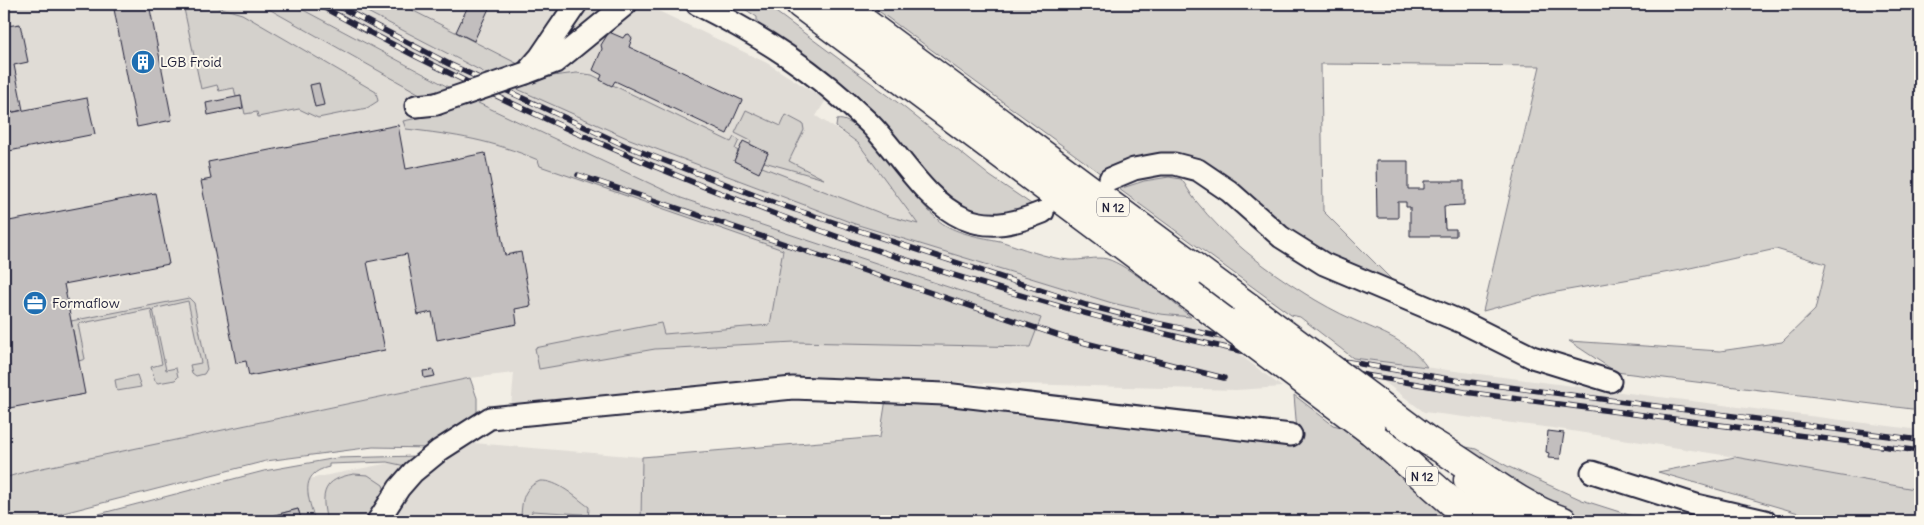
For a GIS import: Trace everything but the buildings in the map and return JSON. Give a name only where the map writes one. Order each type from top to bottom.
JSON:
[{"type":"highway","points":[[782,4],[918,92]]},
{"type":"highway","name":"N 12","points":[[800,4],[1371,431],[1473,521]]},
{"type":"highway","name":"N 12","points":[[840,4],[1428,441],[1510,521]]},
{"type":"highway","points":[[1428,441],[1462,461],[1522,502],[1563,521]]},
{"type":"street","points":[[526,73],[540,57],[576,4]]},
{"type":"street","points":[[583,4],[610,19]]},
{"type":"street","points":[[426,105],[556,62],[626,4]]},
{"type":"street","points":[[697,4],[770,42],[826,84],[870,124],[918,179],[950,210],[976,222],[999,226],[1023,221],[1043,212]]},
{"type":"street","points":[[1110,179],[1134,169],[1161,164],[1175,164],[1198,170],[1228,191],[1281,237],[1324,264],[1464,323],[1532,357],[1610,381]]},
{"type":"street","points":[[378,521],[399,488],[413,472],[440,450],[490,418],[793,388],[945,394],[1291,435]]},
{"type":"street","points":[[1592,472],[1696,505],[1765,521]]},
{"type":"shaded area","points":[[4,4],[259,4],[423,95],[452,88],[292,4],[352,4],[491,76],[434,21],[400,4],[644,4],[767,63],[826,100],[816,116],[858,143],[918,224],[627,138],[855,224],[1112,303],[1160,314],[1191,317],[1282,387],[1236,390],[804,378],[684,385],[511,407],[514,373],[470,378],[29,471],[4,478]]},
{"type":"shaded area","points":[[183,4],[208,4],[242,14],[376,92],[378,101],[367,108],[318,118],[299,109],[258,117],[257,112],[245,114],[241,96],[236,97],[234,88],[219,91],[217,85],[201,89]]},
{"type":"shaded area","points":[[260,4],[292,4],[452,89],[433,95],[420,94]]},
{"type":"shaded area","points":[[352,4],[400,4],[522,66],[491,76]]},
{"type":"shaded area","points":[[737,4],[765,4],[901,105],[990,176],[1037,208],[1015,215],[964,212],[757,25],[757,17]]},
{"type":"shaded area","points":[[869,4],[1920,4],[1920,410],[1616,372],[1569,341],[1720,351],[1782,342],[1815,310],[1826,264],[1776,249],[1681,270],[1551,293],[1483,311],[1540,66],[1321,64],[1323,211],[1398,286],[1395,289],[1298,239],[1218,173],[1104,176]]},
{"type":"shaded area","points":[[577,73],[592,75],[731,142],[734,137],[739,140],[735,149],[738,151],[734,161],[759,172],[762,167],[888,216],[918,224],[858,143],[836,127],[837,120],[848,122],[861,131],[920,201],[945,225],[965,233],[1000,241],[1051,257],[1069,260],[1107,259],[1138,276],[1191,317],[1160,314],[1112,303],[855,224],[627,138],[515,88],[552,76]]},
{"type":"shaded area","points":[[476,102],[681,198],[1041,318],[1030,347],[795,342],[655,349],[539,369],[535,348],[661,323],[664,334],[770,325],[783,250],[540,166],[538,160],[521,153],[457,136],[406,129],[403,121],[439,114]]},
{"type":"shaded area","points":[[746,110],[781,126],[786,115],[803,124],[804,130],[789,161],[824,179],[764,162],[768,153],[750,144],[751,141],[735,133]]},
{"type":"shaded area","points":[[1169,177],[1181,179],[1208,215],[1246,252],[1322,304],[1394,338],[1412,350],[1427,367],[1353,358],[1300,317],[1291,315],[1119,189],[1144,181]]},
{"type":"shaded area","points":[[189,298],[194,303],[207,369],[204,374],[196,376],[192,373],[190,365],[201,363],[188,301],[153,309],[166,370],[176,368],[178,377],[175,380],[158,383],[155,381],[151,367],[162,364],[151,309],[78,324],[85,359],[79,361],[71,321]]},
{"type":"shaded area","points":[[1353,358],[1920,430],[1920,490],[1735,457],[1553,428],[1424,412]]},
{"type":"shaded area","points":[[137,375],[141,387],[117,391],[115,380]]},
{"type":"shaded area","points":[[470,378],[477,398],[477,413],[432,448],[373,447],[266,461],[32,521],[4,521],[4,478],[28,471]]},
{"type":"shaded area","points":[[1294,395],[1333,425],[1341,427],[1395,469],[1454,521],[641,521],[642,457],[880,437],[886,399],[923,400],[1267,437],[1298,443]]},
{"type":"shaded area","points":[[473,443],[642,457],[641,521],[97,521],[465,448]]},
{"type":"shaded area","points":[[1466,447],[1476,449],[1509,467],[1582,500],[1648,521],[1598,521],[1563,511],[1512,481]]},
{"type":"shaded area","points":[[417,456],[410,467],[387,462],[329,464],[329,467],[319,470],[312,475],[308,488],[308,496],[315,521],[302,521],[298,509],[252,521],[72,521],[264,471],[337,458]]},
{"type":"shaded area","points":[[1735,457],[1920,490],[1920,521],[1826,521],[1658,472]]},
{"type":"shaded area","points":[[354,474],[368,475],[383,485],[385,491],[370,521],[327,521],[324,503],[326,489],[336,480]]},
{"type":"shaded area","points":[[540,481],[547,481],[560,486],[589,507],[588,521],[583,521],[583,514],[532,511],[531,517],[521,517],[524,495],[530,487]]},
{"type":"railway","points":[[317,4],[417,57],[622,153],[833,235],[940,271],[1049,303],[1234,350],[1426,386],[1920,451]]},
{"type":"railway","points":[[334,4],[449,64],[626,146],[778,204],[1086,305],[1156,323],[1297,353],[1454,380],[1920,440]]},
{"type":"railway","points":[[578,175],[1066,338],[1224,378]]},
{"type":"place","name":"LGB Froid","points":[[143,62]]},
{"type":"place","name":"Formaflow","points":[[35,303]]}]
